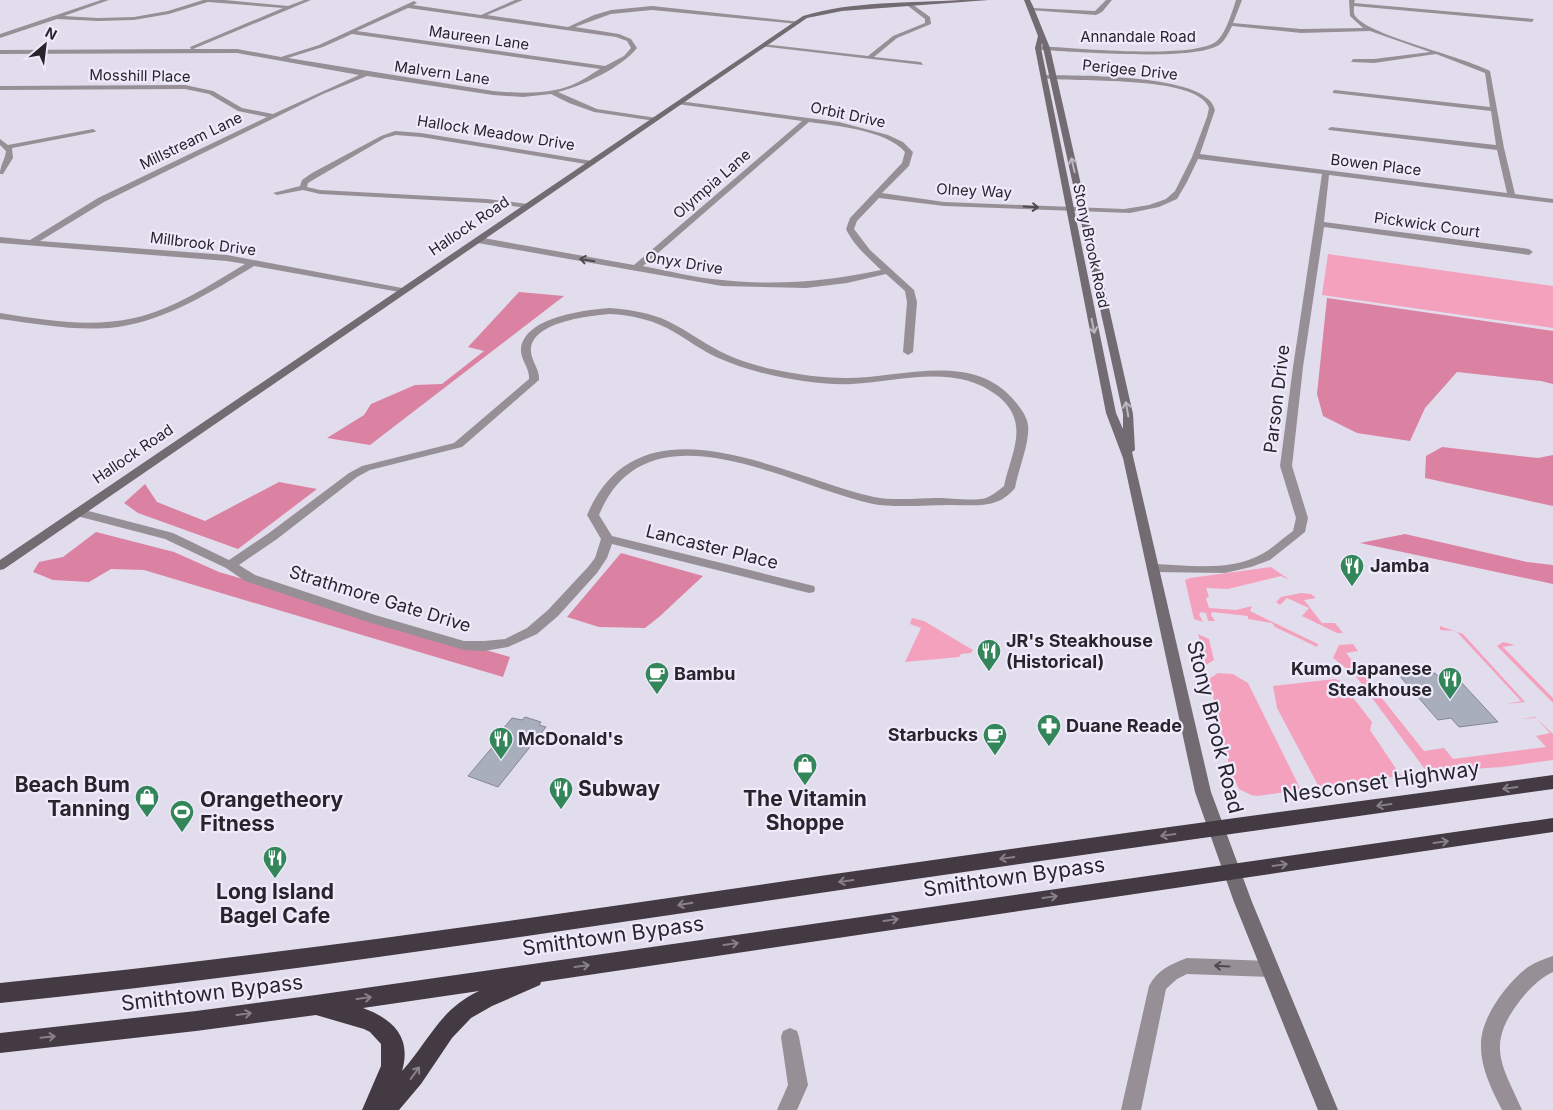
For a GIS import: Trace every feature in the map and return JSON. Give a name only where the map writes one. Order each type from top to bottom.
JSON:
[{"type":"highway","name":"Nesconset Highway","points":[[1216,828],[1553,782]]},
{"type":"highway","points":[[1232,872],[1553,825]]},
{"type":"highway","name":"Smithtown Bypass","points":[[0,992],[71,986],[404,945],[1216,828]]},
{"type":"highway","name":"Smithtown Bypass","points":[[0,1043],[196,1021],[316,1005],[1232,872]]},
{"type":"highway","points":[[384,1110],[413,1076],[444,1031],[463,1011],[484,999],[552,970]]},
{"type":"highway","points":[[316,1005],[366,1019],[386,1031],[394,1052],[394,1063],[374,1110]]},
{"type":"main road","name":"Hallock Road","points":[[0,566],[402,290],[798,22],[814,14],[831,10],[986,0]]},
{"type":"main road","name":"Stony Brook Road","points":[[1027,0],[1054,77],[1128,414],[1129,458]]},
{"type":"main road","name":"Stony Brook Road","points":[[1043,48],[1044,77],[1111,413],[1129,458],[1203,792],[1270,969],[1328,1110]]},
{"type":"main road","points":[[1054,129],[1065,129]]},
{"type":"main road","points":[[1087,296],[1102,297]]},
{"type":"street","points":[[0,36],[106,0]]},
{"type":"street","points":[[57,18],[94,20],[141,18],[171,13],[207,0],[289,8]]},
{"type":"street","points":[[185,51],[308,0]]},
{"type":"street","points":[[281,58],[320,46],[421,0]]},
{"type":"street","points":[[481,16],[520,0]]},
{"type":"street","points":[[1032,10],[1096,13],[1109,0]]},
{"type":"street","name":"Annandale Road","points":[[1043,48],[1165,52],[1209,48],[1220,42],[1240,0]]},
{"type":"street","points":[[1512,196],[1500,148],[1488,72],[1371,29],[1356,20],[1351,12],[1352,2],[1532,20]]},
{"type":"street","points":[[870,58],[895,37],[928,24],[928,18],[910,4]]},
{"type":"street","name":"Malvern Lane","points":[[0,52],[237,51],[366,74],[493,93],[523,94],[552,92],[574,86],[632,52],[634,48],[629,40],[617,35],[407,6]]},
{"type":"street","points":[[570,28],[602,14],[652,8],[798,22]]},
{"type":"street","points":[[1229,24],[1302,31],[1371,29]]},
{"type":"street","name":"Maureen Lane","points":[[350,32],[605,68]]},
{"type":"street","points":[[763,46],[921,64]]},
{"type":"street","points":[[1195,50],[1204,54]]},
{"type":"street","points":[[1353,61],[1374,61],[1437,52]]},
{"type":"street","name":"Millstream Lane","points":[[32,242],[101,200],[273,116],[366,74]]},
{"type":"street","name":"Perigee Drive","points":[[1044,77],[1107,79],[1179,88],[1204,97],[1209,101],[1212,110],[1182,188],[1174,197],[1153,206],[1124,211],[1070,209]]},
{"type":"street","name":"Mosshill Place","points":[[0,88],[185,87],[211,92],[240,110],[273,116]]},
{"type":"street","points":[[552,92],[571,102],[596,111],[655,119]]},
{"type":"street","points":[[1335,92],[1495,109]]},
{"type":"street","name":"Orbit Drive","points":[[679,103],[839,124],[874,132],[897,140],[906,148],[909,152],[906,164],[853,220],[850,229],[860,245],[906,286],[911,295],[912,314],[908,352]]},
{"type":"street","name":"Olympia Lane","points":[[635,269],[807,120]]},
{"type":"street","points":[[1331,129],[1500,148]]},
{"type":"street","name":"Hallock Meadow Drive","points":[[303,188],[305,182],[314,175],[394,130],[592,163]]},
{"type":"street","points":[[7,147],[94,131]]},
{"type":"street","points":[[0,141],[10,150],[9,158],[0,172]]},
{"type":"street","name":"Bowen Place","points":[[1195,156],[1553,201]]},
{"type":"street","name":"Parson Drive","points":[[1153,568],[1225,568],[1247,564],[1266,556],[1299,532],[1302,518],[1286,466],[1326,172]]},
{"type":"street","points":[[277,193],[303,188],[320,192],[487,201],[528,206]]},
{"type":"street","name":"Olney Way","points":[[878,195],[944,204],[1070,209]]},
{"type":"street","name":"Pickwick Court","points":[[1320,224],[1529,252]]},
{"type":"street","name":"Millbrook Drive","points":[[0,240],[202,255],[402,290]]},
{"type":"street","name":"Onyx Drive","points":[[478,240],[703,281],[760,285],[829,282],[887,271]]},
{"type":"street","points":[[0,316],[53,324],[84,326],[134,321],[153,316],[182,303],[252,264]]},
{"type":"street","points":[[230,565],[273,536],[353,475],[366,468],[458,445],[534,380],[535,372],[526,350],[529,341],[536,332],[549,324],[582,313],[633,312],[647,316],[665,323],[720,355],[744,364],[786,374],[851,382],[922,374],[950,373],[966,375],[979,380],[1002,394],[1016,411],[1023,425],[1009,488],[989,502],[875,501],[750,462],[708,454],[680,451],[646,458],[630,466],[601,496],[593,515],[607,539]]},
{"type":"street","name":"Strathmore Gate Drive","points":[[77,512],[168,536],[230,565],[250,578],[370,618],[464,646],[508,643],[532,630],[552,614],[593,570],[607,539]]},
{"type":"street","name":"Lancaster Place","points":[[607,539],[809,589]]},
{"type":"street","points":[[1512,1110],[1491,1058],[1491,1034],[1494,1024],[1516,990],[1536,972],[1553,964]]},
{"type":"street","points":[[1131,1110],[1158,986],[1165,977],[1175,970],[1187,966],[1270,969]]},
{"type":"street","points":[[787,1110],[798,1085],[790,1037]]},
{"type":"shaded area","points":[[1328,254],[1553,286],[1553,328],[1322,295]]},
{"type":"shaded area","points":[[519,292],[564,296],[370,445],[327,438],[364,415],[371,404],[415,385],[442,384],[484,351],[468,347]]},
{"type":"shaded area","points":[[1327,298],[1553,331],[1553,384],[1457,372],[1425,408],[1410,441],[1357,433],[1323,416],[1317,394]]},
{"type":"shaded area","points":[[1442,447],[1538,458],[1553,455],[1553,506],[1425,478],[1426,456]]},
{"type":"shaded area","points":[[279,482],[317,489],[238,549],[138,513],[124,503],[145,484],[157,502],[205,521]]},
{"type":"shaded area","points":[[96,532],[174,552],[219,572],[510,657],[503,677],[144,570],[111,569],[89,582],[53,580],[33,572],[39,562],[63,557]]},
{"type":"shaded area","points":[[1405,534],[1527,562],[1553,565],[1553,584],[1360,543]]},
{"type":"shaded area","points":[[621,553],[703,576],[645,628],[599,627],[567,617]]},
{"type":"shaded area","points":[[1271,567],[1290,580],[1281,576],[1228,589],[1206,588],[1209,597],[1206,598],[1209,608],[1236,610],[1252,606],[1250,611],[1318,644],[1317,647],[1275,627],[1272,623],[1248,619],[1248,616],[1212,612],[1211,615],[1215,621],[1208,621],[1206,613],[1201,612],[1199,614],[1203,622],[1194,619],[1185,580]]},
{"type":"shaded area","points":[[1301,593],[1311,594],[1316,598],[1304,600],[1322,623],[1335,623],[1343,633],[1337,633],[1302,616],[1309,608],[1287,598],[1280,605],[1276,602],[1281,597]]},
{"type":"shaded area","points":[[912,618],[924,621],[973,650],[971,653],[961,654],[959,657],[905,662],[921,628],[910,624]]},
{"type":"shaded area","points":[[1440,626],[1454,631],[1440,630]]},
{"type":"shaded area","points":[[1457,632],[1463,634],[1525,702],[1507,704],[1521,701]]},
{"type":"shaded area","points":[[1198,634],[1209,639],[1214,660],[1206,665]]},
{"type":"shaded area","points":[[1503,642],[1515,645],[1503,647],[1553,698],[1553,703],[1497,646]]},
{"type":"shaded area","points":[[1353,644],[1358,651],[1346,653],[1424,751],[1444,748],[1453,759],[1546,747],[1536,736],[1550,733],[1536,718],[1521,719],[1535,717],[1553,734],[1553,760],[1502,767],[1427,772],[1355,675],[1333,658],[1339,645]]},
{"type":"shaded area","points":[[1218,673],[1233,674],[1248,683],[1301,790],[1257,796],[1239,789],[1235,781],[1233,781],[1209,679]]},
{"type":"shaded area","points":[[1335,679],[1340,681],[1372,722],[1370,730],[1401,776],[1319,787],[1277,708],[1273,686]]},
{"type":"building","name":"Kumo Japanese Steakhouse","points":[[1417,672],[1420,675],[1435,673],[1444,683],[1460,681],[1498,722],[1459,727],[1451,718],[1438,720],[1398,674]]},
{"type":"building","name":"McDonald's","points":[[525,717],[541,722],[539,725],[546,727],[498,787],[468,776],[495,744],[493,741],[512,718],[522,720]]},
{"type":"place","name":"Jamba","points":[[1352,587]]},
{"type":"place","name":"JR's Steakhouse (Historical)","points":[[989,672]]},
{"type":"place","name":"Bambu","points":[[657,695]]},
{"type":"place","name":"Kumo Japanese Steakhouse","points":[[1450,700]]},
{"type":"place","name":"Duane Reade","points":[[1049,747]]},
{"type":"place","name":"Starbucks","points":[[995,756]]},
{"type":"place","name":"McDonald's","points":[[501,760]]},
{"type":"place","name":"The Vitamin Shoppe","points":[[805,786]]},
{"type":"place","name":"Subway","points":[[561,810]]},
{"type":"place","name":"Beach Bum Tanning","points":[[147,818]]},
{"type":"place","name":"Orangetheory Fitness","points":[[182,833]]},
{"type":"place","name":"Long Island Bagel Cafe","points":[[275,879]]}]
